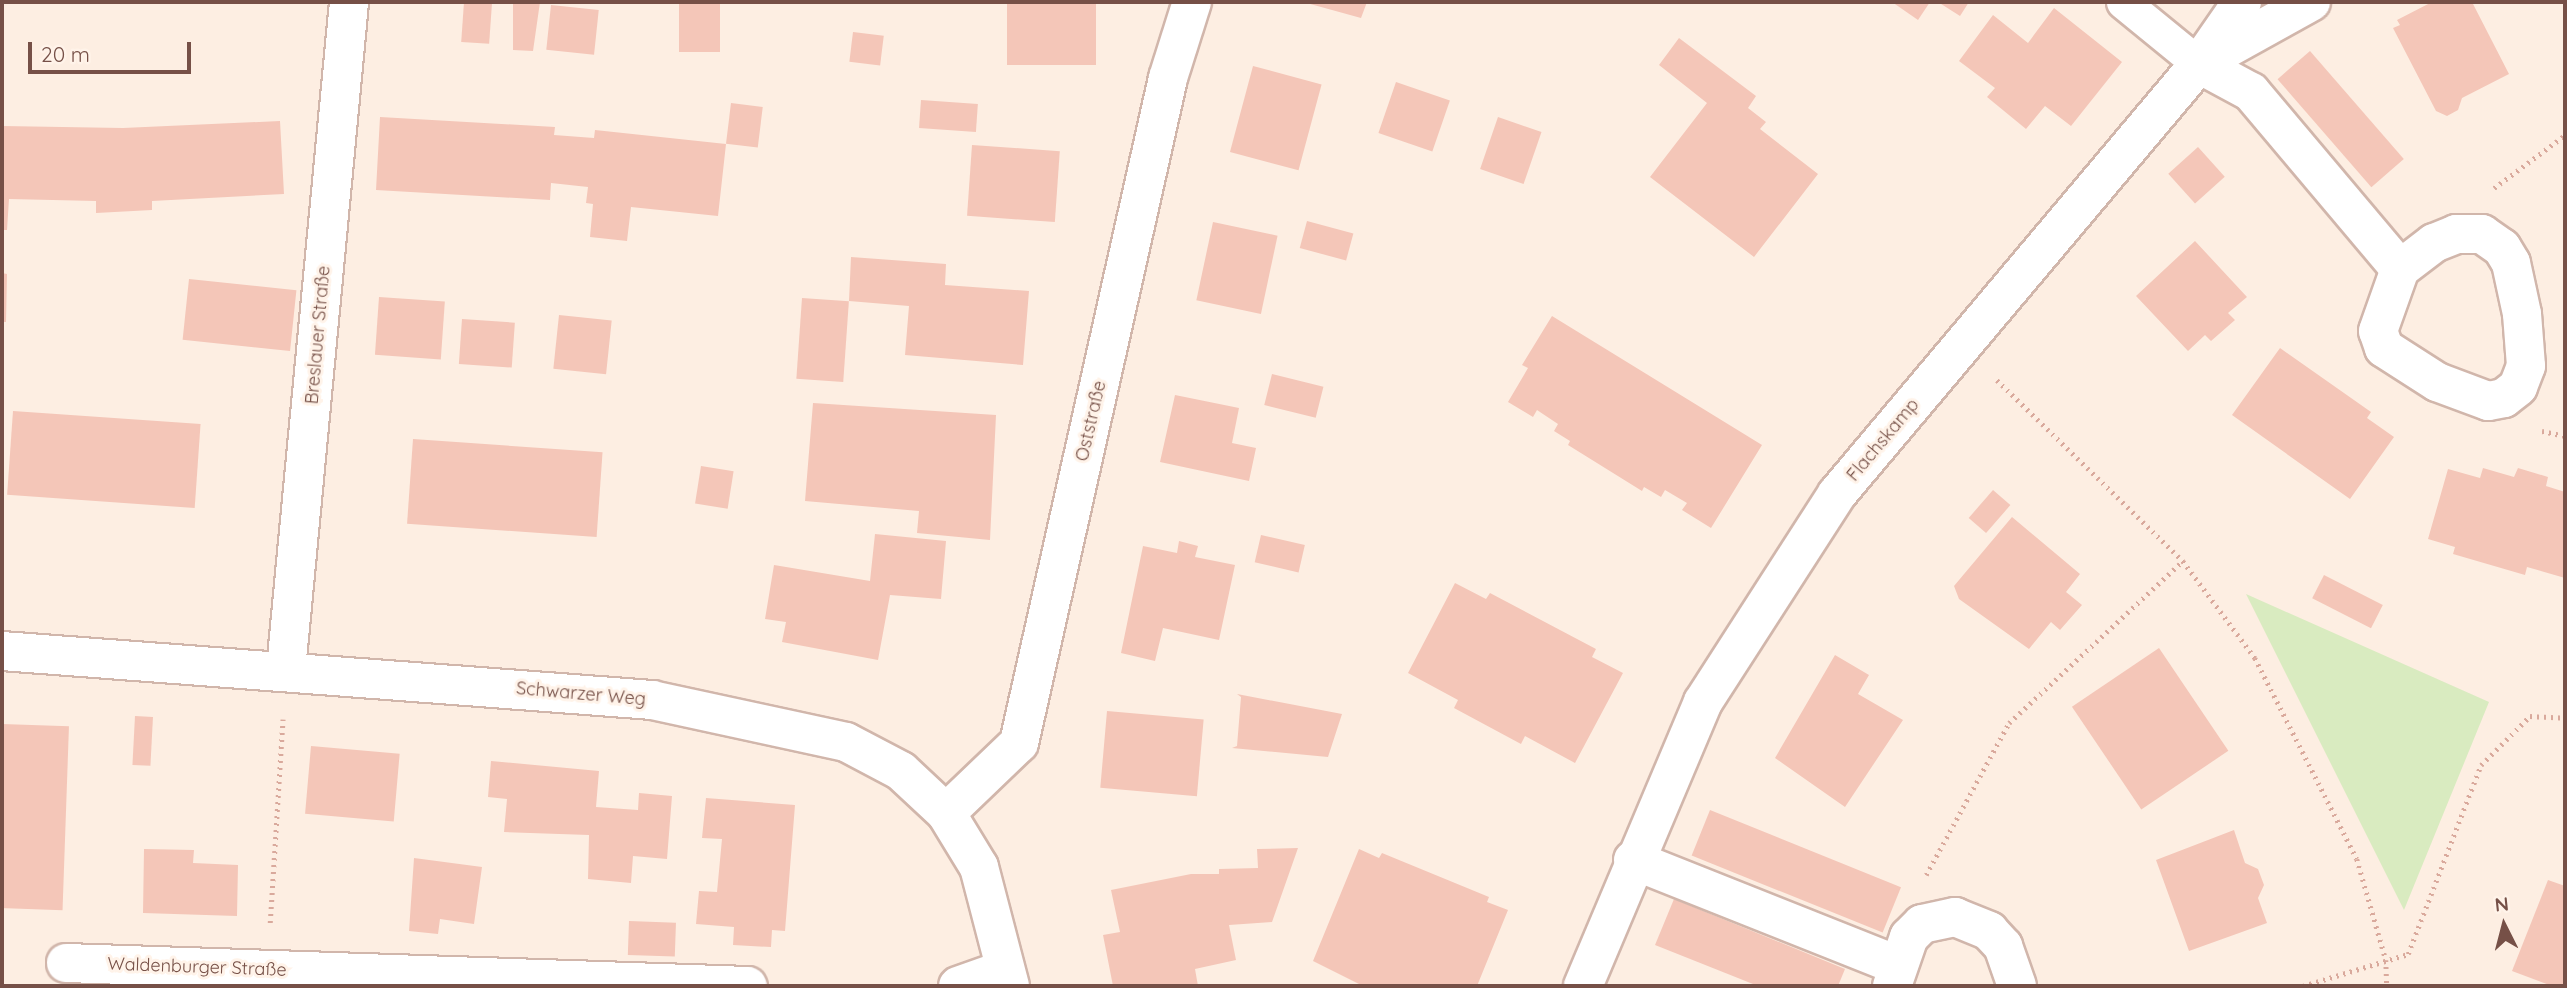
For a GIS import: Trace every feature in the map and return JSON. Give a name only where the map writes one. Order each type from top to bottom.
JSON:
[{"type":"street","name":"Breslauer Straße","points":[[286,669],[349,2]]},
{"type":"street","name":"Oststraße","points":[[946,813],[1019,743],[1168,78],[1192,2]]},
{"type":"street","name":"Flachskamp","points":[[1583,986],[1633,860],[1710,690],[1838,494],[2199,64],[2242,2]]},
{"type":"street","name":"Flachskamp","points":[[2199,64],[2311,2]]},
{"type":"street","points":[[2199,64],[2251,92],[2400,270]]},
{"type":"street","points":[[2456,233],[2482,234],[2502,248],[2511,263],[2522,314],[2526,366],[2518,387],[2504,398],[2488,401],[2437,382],[2384,348],[2378,331],[2400,270],[2434,243],[2456,233]]},
{"type":"street","name":"Schwarzer Weg","points":[[2,651],[286,669],[652,700],[846,741],[901,771],[946,813],[979,867],[1007,978]]},
{"type":"street","points":[[1633,860],[1894,976],[1909,937],[1922,924],[1955,917],[1989,931],[2003,946],[2017,986]]},
{"type":"street","name":"Waldenburger Straße","points":[[66,963],[748,986]]},
{"type":"street","points":[[958,986],[1007,978]]},
{"type":"lane","points":[[2123,2],[2199,64]]},
{"type":"path","points":[[2482,234],[2496,184],[2565,135]]},
{"type":"path","points":[[1963,346],[2183,561],[2255,658],[2351,848],[2386,960],[2387,986]]},
{"type":"path","points":[[1938,919],[1925,871],[2009,723],[2183,561]]},
{"type":"path","points":[[268,968],[286,669]]},
{"type":"path","points":[[2303,986],[2407,954],[2481,765],[2530,716],[2565,719]]},
{"type":"green space","points":[[2246,594],[2489,702],[2404,910]]},
{"type":"building","points":[[464,2],[492,4],[489,44],[461,42]]},
{"type":"building","points":[[513,2],[540,2],[533,51],[513,50]]},
{"type":"building","points":[[679,2],[720,2],[720,52],[679,52]]},
{"type":"building","points":[[1007,2],[1096,2],[1096,65],[1007,65]]},
{"type":"building","points":[[1303,2],[1367,2],[1361,18]]},
{"type":"building","points":[[1892,2],[1930,2],[1918,20]]},
{"type":"building","points":[[1938,2],[1969,2],[1960,16]]},
{"type":"building","points":[[2432,2],[2472,2],[2509,74],[2462,98],[2458,110],[2447,116],[2436,111],[2393,28],[2400,25],[2397,20]]},
{"type":"building","points":[[551,5],[599,10],[594,55],[546,50]]},
{"type":"building","points":[[2054,8],[2122,62],[2071,126],[2045,106],[2026,129],[1987,97],[1995,88],[1959,61],[1993,15],[2028,43]]},
{"type":"building","points":[[853,32],[884,36],[880,66],[849,62]]},
{"type":"building","points":[[1679,38],[1756,96],[1748,108],[1766,122],[1760,129],[1818,174],[1754,257],[1650,177],[1707,103],[1659,65]]},
{"type":"building","points":[[2310,51],[2404,159],[2371,187],[2278,79]]},
{"type":"building","points":[[1253,66],[1322,84],[1299,170],[1230,152]]},
{"type":"building","points":[[1396,82],[1450,101],[1432,152],[1378,133]]},
{"type":"building","points":[[921,100],[978,104],[976,132],[919,128]]},
{"type":"building","points":[[731,103],[763,107],[758,148],[726,144]]},
{"type":"building","points":[[380,117],[555,127],[554,135],[594,138],[595,130],[726,144],[718,216],[631,207],[627,241],[590,237],[593,204],[586,203],[588,187],[551,183],[550,200],[376,190]]},
{"type":"building","points":[[1498,117],[1541,132],[1524,184],[1480,169]]},
{"type":"building","points":[[280,121],[284,194],[152,201],[152,210],[96,213],[96,201],[9,199],[7,230],[2,230],[2,126],[123,128]]},
{"type":"building","points":[[972,145],[1060,151],[1055,222],[967,216]]},
{"type":"building","points":[[2198,147],[2225,177],[2195,203],[2168,174]]},
{"type":"building","points":[[1307,221],[1353,233],[1346,260],[1300,248]]},
{"type":"building","points":[[1213,222],[1278,236],[1261,314],[1196,300]]},
{"type":"building","points":[[2195,241],[2247,297],[2228,313],[2235,320],[2211,341],[2205,335],[2188,351],[2136,296]]},
{"type":"building","points":[[851,257],[946,264],[945,285],[1029,291],[1023,365],[905,355],[909,306],[849,301]]},
{"type":"building","points":[[2,273],[7,274],[6,322],[2,322]]},
{"type":"building","points":[[189,279],[296,290],[290,351],[183,340]]},
{"type":"building","points":[[379,297],[445,302],[441,359],[375,355]]},
{"type":"building","points":[[802,298],[849,301],[843,382],[796,379]]},
{"type":"building","points":[[559,315],[612,321],[606,374],[553,369]]},
{"type":"building","points":[[1552,316],[1762,445],[1711,528],[1682,510],[1687,503],[1665,490],[1661,497],[1644,487],[1642,491],[1568,445],[1570,441],[1554,431],[1558,424],[1537,410],[1533,417],[1508,402],[1528,368],[1522,365]]},
{"type":"building","points":[[462,319],[515,323],[512,368],[459,364]]},
{"type":"building","points":[[2280,348],[2371,412],[2367,418],[2394,437],[2350,499],[2232,415]]},
{"type":"building","points":[[1272,374],[1323,387],[1316,418],[1264,405]]},
{"type":"building","points":[[1175,395],[1239,408],[1232,443],[1256,448],[1249,481],[1160,462]]},
{"type":"building","points":[[813,403],[996,415],[990,540],[917,533],[919,511],[805,501]]},
{"type":"building","points":[[13,411],[201,424],[195,508],[7,495]]},
{"type":"building","points":[[413,439],[603,452],[597,537],[407,524]]},
{"type":"building","points":[[701,466],[734,471],[728,509],[695,504]]},
{"type":"building","points":[[2483,468],[2514,477],[2518,468],[2548,477],[2546,486],[2565,492],[2565,578],[2527,567],[2525,575],[2453,554],[2455,547],[2428,539],[2448,469],[2480,478]]},
{"type":"building","points":[[1993,490],[2010,505],[1986,533],[1969,518]]},
{"type":"building","points":[[2012,517],[2080,574],[2066,592],[2082,605],[2060,630],[2051,622],[2029,649],[1959,599],[1954,586]]},
{"type":"building","points":[[875,534],[946,541],[941,599],[890,595],[878,660],[782,642],[786,622],[765,619],[774,565],[870,581]]},
{"type":"building","points":[[1261,535],[1305,545],[1299,572],[1255,562]]},
{"type":"building","points":[[1179,541],[1198,546],[1195,557],[1235,565],[1219,640],[1163,628],[1155,661],[1121,653],[1143,546],[1177,553]]},
{"type":"building","points":[[2324,575],[2383,605],[2371,628],[2312,598]]},
{"type":"building","points":[[1455,583],[1486,599],[1490,593],[1596,649],[1592,657],[1623,673],[1575,763],[1525,736],[1521,744],[1454,708],[1458,700],[1408,673]]},
{"type":"building","points":[[2159,648],[2228,751],[2141,810],[2072,707]]},
{"type":"building","points":[[1835,655],[1869,675],[1858,694],[1903,720],[1845,807],[1775,758]]},
{"type":"building","points":[[1237,694],[1342,714],[1328,757],[1232,748],[1237,746],[1241,697]]},
{"type":"building","points":[[1107,711],[1204,719],[1197,796],[1100,788]]},
{"type":"building","points":[[135,716],[153,717],[150,766],[132,765]]},
{"type":"building","points":[[2,724],[69,726],[63,910],[2,908]]},
{"type":"building","points":[[311,746],[400,754],[394,821],[305,814]]},
{"type":"building","points":[[491,761],[599,771],[596,807],[638,810],[639,793],[672,796],[667,859],[633,856],[631,883],[588,879],[589,835],[504,832],[507,799],[488,797]]},
{"type":"building","points":[[706,798],[795,805],[785,931],[772,930],[771,947],[733,945],[734,927],[696,924],[699,891],[717,892],[722,839],[702,838]]},
{"type":"building","points":[[1710,810],[1901,887],[1883,933],[1692,855]]},
{"type":"building","points":[[2234,830],[2245,863],[2258,869],[2264,885],[2258,898],[2267,923],[2189,951],[2156,860]]},
{"type":"building","points":[[1298,848],[1272,922],[1229,925],[1236,960],[1195,969],[1198,986],[1113,986],[1103,935],[1120,932],[1111,890],[1191,874],[1219,874],[1219,869],[1258,868],[1257,849]]},
{"type":"building","points":[[144,849],[194,850],[193,863],[238,865],[237,916],[143,913]]},
{"type":"building","points":[[1359,849],[1379,858],[1382,853],[1489,897],[1487,902],[1508,910],[1477,986],[1363,986],[1313,961]]},
{"type":"building","points":[[414,858],[482,867],[474,924],[440,919],[438,934],[409,931]]},
{"type":"building","points":[[2548,880],[2565,886],[2565,986],[2552,986],[2512,971]]},
{"type":"building","points":[[1674,899],[1845,969],[1838,986],[1758,986],[1655,945]]},
{"type":"building","points":[[629,921],[676,923],[675,957],[628,955]]}]
